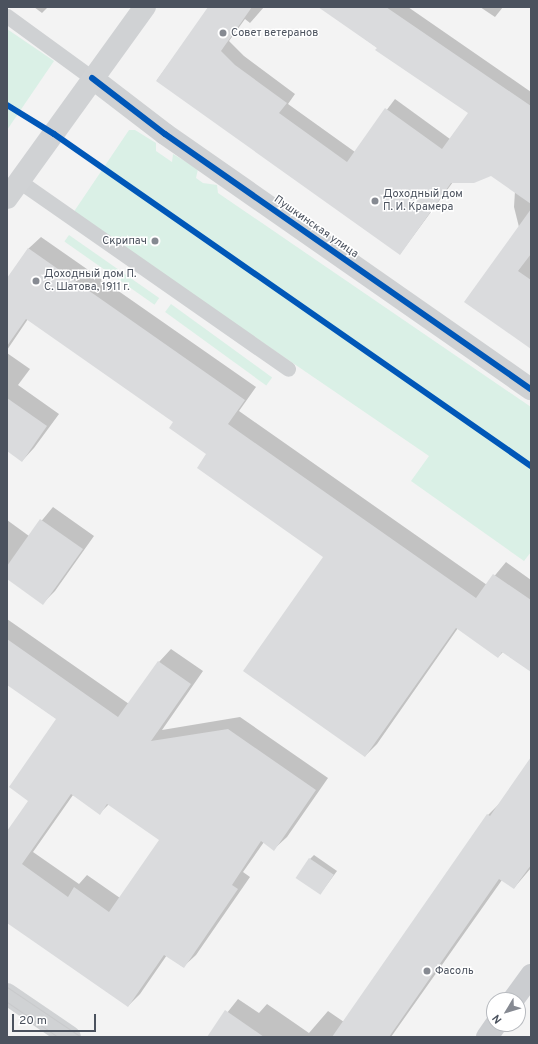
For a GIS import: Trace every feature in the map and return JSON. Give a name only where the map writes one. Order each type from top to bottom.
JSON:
[{"type":"main road","points":[[13,189],[92,78],[145,7]]},
{"type":"main road","points":[[519,992],[531,975]]},
{"type":"main road","points":[[7,994],[70,1037]]},
{"type":"street","name":"Пушкинская улица","points":[[92,78],[178,143],[531,389]]},
{"type":"lane","points":[[7,16],[92,78]]},
{"type":"lane","points":[[13,189],[288,369]]},
{"type":"green space","points":[[7,29],[54,61],[7,130]]},
{"type":"green space","points":[[129,130],[135,130],[156,143],[156,151],[172,162],[173,154],[198,169],[196,178],[203,183],[217,185],[218,193],[531,407],[531,552],[524,561],[411,481],[429,456],[73,213]]},
{"type":"green space","points":[[69,235],[159,298],[155,305],[64,242]]},
{"type":"green space","points":[[171,304],[272,377],[266,386],[165,312]]},
{"type":"building","points":[[208,7],[252,7],[221,51],[235,65],[287,103],[279,113],[347,162],[385,108],[442,149],[468,113],[375,50],[377,48],[318,7],[386,7],[531,106],[531,204],[491,176],[474,183],[451,183],[400,255],[156,81]]},
{"type":"building","points":[[531,209],[531,254],[518,271],[531,280],[531,349],[464,302]]},
{"type":"building","points":[[28,248],[245,400],[228,424],[476,598],[493,574],[531,600],[531,672],[502,652],[498,658],[456,628],[365,757],[243,671],[323,557],[197,468],[206,454],[169,428],[173,422],[26,319],[7,346],[7,278]]},
{"type":"building","points":[[7,398],[47,426],[22,462],[7,451]]},
{"type":"building","points":[[40,519],[83,549],[43,605],[7,579],[7,566]]},
{"type":"building","points":[[7,639],[118,717],[158,661],[191,684],[151,741],[228,729],[316,790],[274,851],[261,841],[232,885],[238,889],[184,968],[164,955],[128,1007],[7,923],[7,831],[28,801],[9,787],[56,719],[7,685]],"holes":[[[71,794],[100,815],[107,804],[159,840],[109,912],[74,887],[68,897],[22,864]]]},
{"type":"building","points":[[531,757],[531,865],[514,889],[499,879],[389,1037],[332,1037],[487,814],[490,816]]},
{"type":"building","points":[[309,858],[334,875],[320,895],[296,878]]},
{"type":"building","points":[[225,1010],[264,1037],[207,1037]]},
{"type":"tram line","points":[[7,987],[81,1037]]},
{"type":"tram line","points":[[7,1002],[58,1037]]},
{"type":"cycle path","points":[[92,78],[165,134],[531,389]]},
{"type":"cycle path","points":[[7,105],[54,134],[531,466]]},
{"type":"place","name":"Совет ветеранов","points":[[223,33]]},
{"type":"place","name":"Доходный дом П. И. Крамера","points":[[375,201]]},
{"type":"place","name":"Скрипач","points":[[155,241]]},
{"type":"place","name":"Доходный дом П. С. Шатова, 1911 г.","points":[[36,281]]},
{"type":"place","name":"Фасоль","points":[[427,971]]}]
